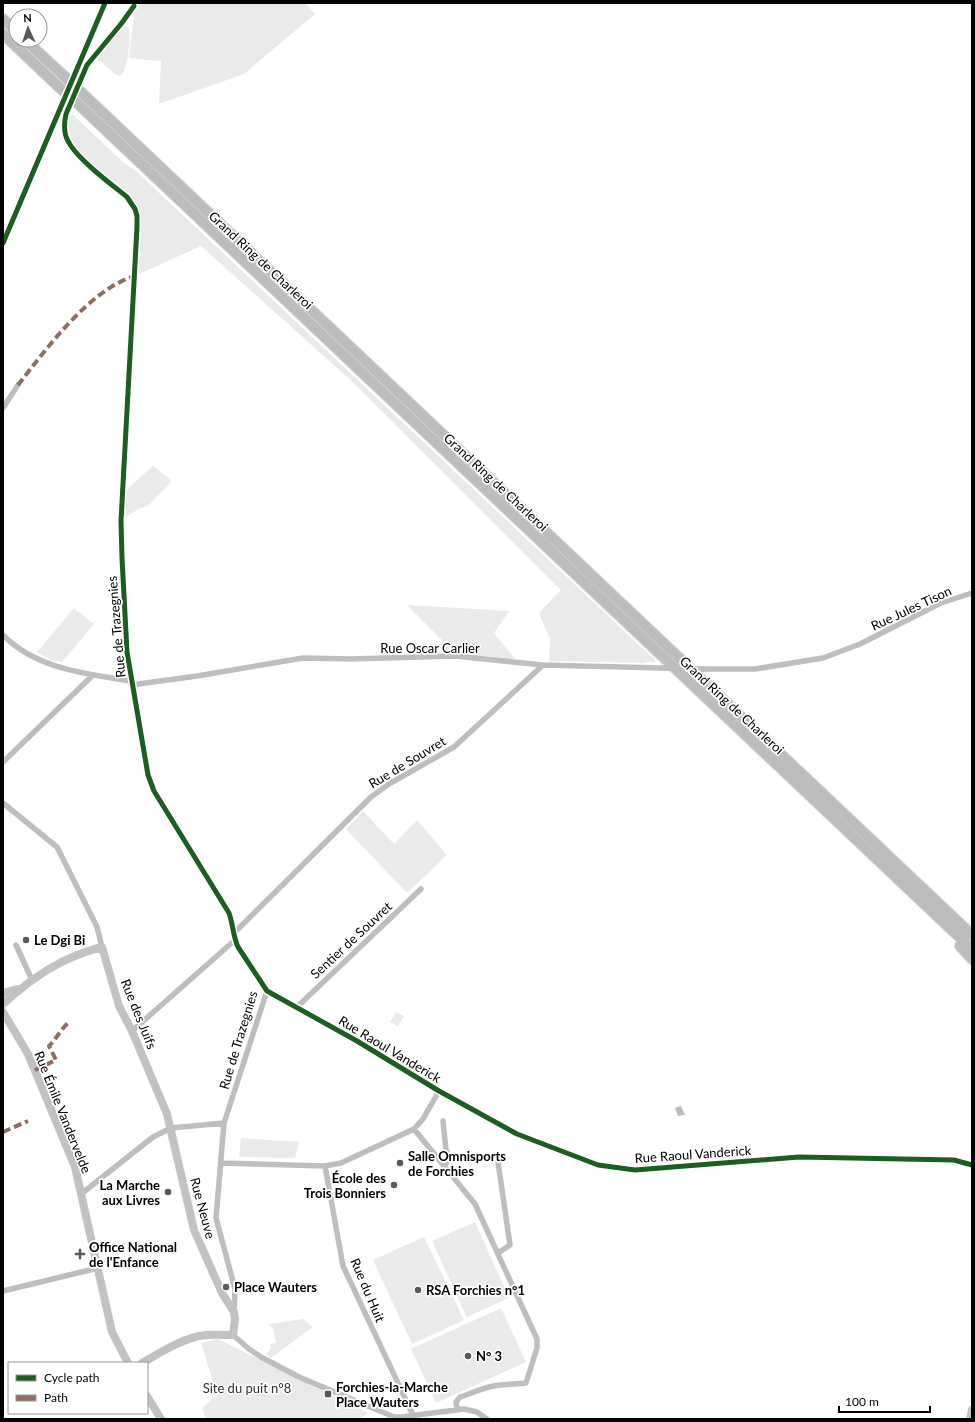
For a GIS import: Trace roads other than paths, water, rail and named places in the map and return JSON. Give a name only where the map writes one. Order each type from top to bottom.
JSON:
[{"type":"highway","name":"Grand Ring de Charleroi","points":[[3,34],[972,949]]},
{"type":"highway","name":"Grand Ring de Charleroi","points":[[34,48],[972,935]]},
{"type":"highway","points":[[945,923],[950,937],[972,959]]},
{"type":"street","name":"Rue de Trazegnies","points":[[134,6],[122,24],[87,65],[64,122],[65,135],[72,148],[127,197],[135,208],[137,216],[121,537],[125,631],[131,683],[148,776],[154,791],[229,913],[233,923],[235,940],[238,947],[267,991],[224,1123],[216,1218],[235,1289],[234,1312]]},
{"type":"street","points":[[3,408],[18,385]]},
{"type":"street","name":"Rue Jules Tison","points":[[755,669],[823,658],[860,644],[941,603],[972,593]]},
{"type":"street","name":"Rue Oscar Carlier","points":[[3,635],[22,650],[48,664],[131,683],[197,676],[303,658],[350,659],[455,656],[544,665],[755,669]]},
{"type":"street","name":"Rue de Souvret","points":[[234,933],[371,797],[389,784],[454,747],[544,665]]},
{"type":"street","points":[[3,762],[93,675]]},
{"type":"street","points":[[3,803],[57,847],[97,927],[102,947],[83,952],[62,961],[23,986],[3,1004]]},
{"type":"street","name":"Sentier de Souvret","points":[[296,1007],[421,889]]},
{"type":"street","points":[[132,1031],[235,940]]},
{"type":"street","points":[[16,945],[32,980]]},
{"type":"street","name":"Rue des Juifs","points":[[102,947],[119,1006],[132,1031],[167,1114],[171,1128]]},
{"type":"street","points":[[3,993],[23,986]]},
{"type":"street","name":"Rue Raoul Vanderick","points":[[267,991],[357,1041],[439,1091],[517,1134],[598,1165],[635,1170],[799,1157],[954,1160],[972,1164]]},
{"type":"street","name":"Rue Émile Vandervelde","points":[[3,1012],[28,1054],[75,1167],[112,1332],[127,1362]]},
{"type":"street","points":[[220,1163],[325,1166],[341,1163],[414,1129],[423,1119],[439,1091]]},
{"type":"street","points":[[443,1121],[446,1150],[451,1159],[444,1165]]},
{"type":"street","points":[[81,1194],[153,1137],[171,1128],[224,1123]]},
{"type":"street","name":"Rue Neuve","points":[[171,1128],[194,1230],[222,1293],[234,1312]]},
{"type":"street","points":[[414,1129],[475,1204],[537,1339],[537,1348],[526,1382],[515,1385],[501,1384],[491,1386],[460,1397],[456,1402],[457,1409]]},
{"type":"street","points":[[498,1162],[510,1245],[498,1253]]},
{"type":"street","name":"Rue du Huit","points":[[325,1166],[343,1266],[413,1415]]},
{"type":"street","points":[[3,1291],[98,1268]]},
{"type":"street","points":[[233,1335],[234,1312]]},
{"type":"street","points":[[144,1362],[183,1341],[200,1336],[233,1335],[261,1357],[329,1390],[394,1417],[457,1409],[473,1410],[480,1413],[487,1419]]},
{"type":"street","points":[[148,1398],[161,1419]]},
{"type":"street","points":[[970,1419],[972,1410]]},
{"type":"place","name":"Le Dgi Bi","points":[[26,940]]},
{"type":"place","name":"Salle Omnisports de Forchies","points":[[400,1163]]},
{"type":"place","name":"École des Trois Bonniers","points":[[394,1185]]},
{"type":"place","name":"La Marche aux Livres","points":[[168,1192]]},
{"type":"place","name":"Office National de l'Enfance","points":[[80,1254]]},
{"type":"place","name":"Place Wauters","points":[[226,1287]]},
{"type":"place","name":"RSA Forchies n°1","points":[[418,1290]]},
{"type":"place","name":"N° 3","points":[[468,1356]]},
{"type":"place","name":"Forchies-la-Marche Place Wauters","points":[[328,1394]]},
{"type":"park label","name":"Site du puit n°8","points":[[247,1388]]}]
